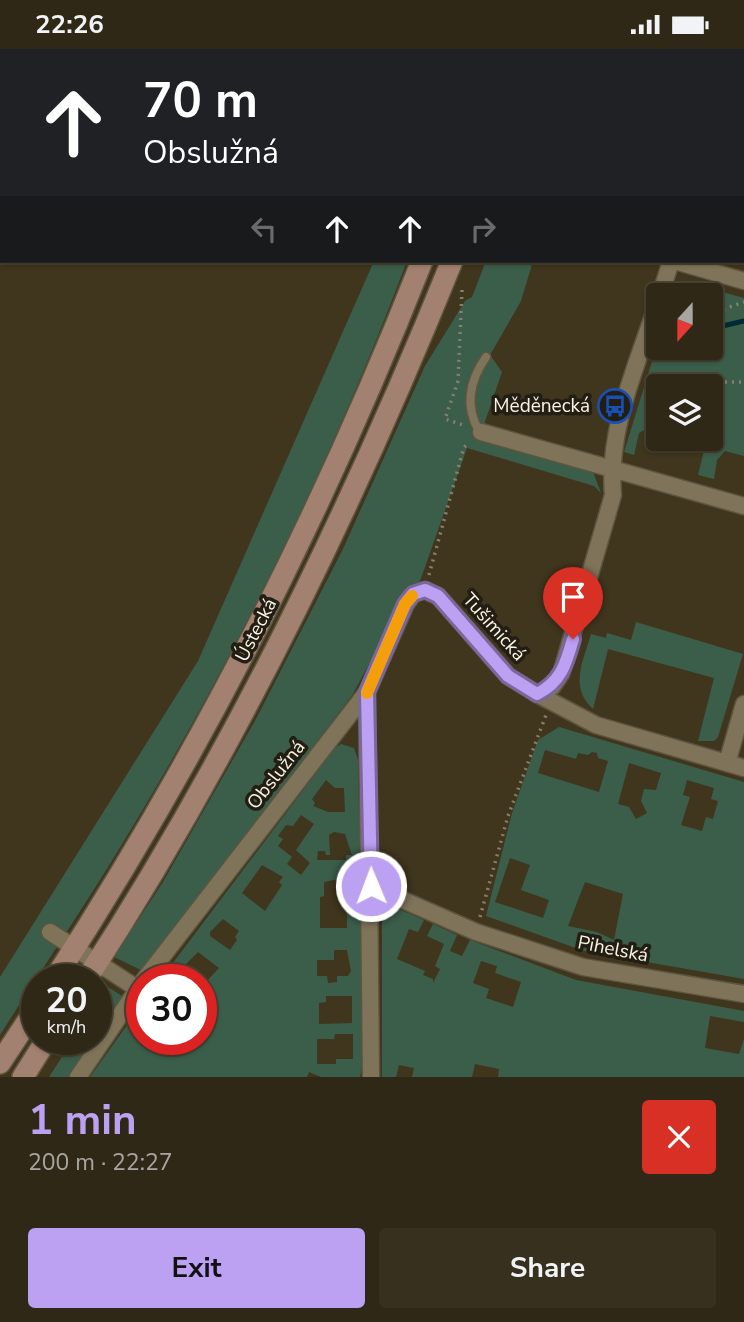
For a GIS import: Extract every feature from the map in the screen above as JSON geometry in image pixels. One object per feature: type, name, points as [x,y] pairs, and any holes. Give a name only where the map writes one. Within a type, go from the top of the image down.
[{"type":"main road","name":"Ústecká","points":[[64,964],[179,776],[295,554],[383,358],[421,263]]},
{"type":"main road","name":"Ústecká","points":[[96,964],[195,803],[327,548],[380,433],[451,263]]},
{"type":"main road","points":[[0,1063],[21,1031]]},
{"type":"main road","points":[[23,1077],[37,1055]]},
{"type":"street","points":[[665,283],[672,263]]},
{"type":"street","points":[[680,263],[744,281]]},
{"type":"street","points":[[545,697],[567,663],[613,495],[611,467],[620,420],[646,338]]},
{"type":"street","points":[[480,432],[744,506]]},
{"type":"street","name":"Obslužná","points":[[156,964],[367,692],[405,604],[413,594],[425,590]]},
{"type":"street","name":"Tušimická","points":[[425,590],[438,596],[508,676],[545,697],[596,725],[744,768]]},
{"type":"street","points":[[367,692],[371,1077]]},
{"type":"street","points":[[727,763],[743,707]]},
{"type":"street","name":"Pihelská","points":[[371,886],[476,932],[583,967],[744,994]]},
{"type":"street","points":[[50,932],[75,947],[87,964]]},
{"type":"street","name":"Obslužná","points":[[78,1077],[126,1006]]},
{"type":"lane","points":[[480,432],[474,422],[471,400],[473,376],[486,357]]},
{"type":"path","points":[[425,590],[464,447],[480,432],[445,419],[458,381],[462,283]]},
{"type":"path","points":[[723,309],[744,302]]},
{"type":"path","points":[[632,381],[679,384],[744,382]]},
{"type":"path","points":[[476,932],[545,697]]},
{"type":"green space","points":[[373,263],[406,263],[317,478],[247,621],[133,826],[46,964],[21,964],[21,1003],[0,1035],[0,977],[198,661]]},
{"type":"green space","points":[[485,263],[532,263],[521,301],[490,355],[502,372],[479,439],[593,472],[601,493],[594,486],[467,448],[420,581],[403,601],[353,694],[148,964],[128,964],[114,957],[163,882],[256,719],[343,549],[425,366],[465,301],[472,297]]},
{"type":"green space","points":[[723,292],[744,298],[744,456],[725,451],[717,460],[714,479],[698,475],[704,451],[723,451],[723,374],[648,374],[652,361],[723,361]]},
{"type":"green space","points":[[646,381],[646,431],[639,433],[634,455],[624,452]]},
{"type":"green space","points":[[636,622],[743,654],[718,737],[714,741],[698,741],[714,678],[608,649],[593,709],[586,701],[581,692],[580,674],[591,634],[606,638],[607,633],[631,640]]},
{"type":"green space","points":[[559,727],[744,782],[744,979],[584,951],[486,916],[512,813],[538,740]],"holes":[[[545,750],[576,759],[578,753],[588,755],[592,752],[597,753],[598,758],[608,761],[599,792],[538,773]],[[629,763],[661,773],[656,790],[644,789],[641,801],[647,813],[636,819],[629,807],[618,804]],[[687,780],[714,788],[711,799],[718,801],[713,819],[706,817],[702,831],[681,825],[690,797],[683,795]],[[510,858],[530,865],[521,890],[549,900],[543,918],[495,902]],[[585,882],[623,894],[614,940],[597,932],[568,926]]]},
{"type":"green space","points":[[341,744],[354,748],[358,760],[363,1062],[360,1077],[321,1077],[309,1072],[307,1077],[90,1077],[106,1055],[112,1055],[112,1046],[126,1026],[126,1055],[217,1055],[219,968],[198,952],[186,964],[172,964],[335,748]],"holes":[[[326,780],[335,788],[344,788],[345,812],[328,812],[313,806],[315,803],[312,799]],[[301,815],[314,824],[296,850],[310,863],[301,875],[287,864],[292,857],[278,846],[283,839],[278,836],[286,825],[293,826]],[[334,832],[345,834],[352,855],[346,855],[346,860],[317,860],[318,851],[325,851],[326,855],[330,855],[329,835]],[[262,865],[283,877],[279,882],[282,885],[265,911],[242,893]],[[339,879],[343,882],[343,896],[347,896],[347,928],[320,928],[320,897],[324,896],[324,882]],[[223,919],[239,931],[230,950],[210,936],[210,932]],[[334,950],[347,950],[351,971],[348,976],[337,976],[337,982],[328,983],[327,976],[317,976],[317,960],[334,960]],[[326,996],[352,996],[352,1023],[319,1024],[319,1003],[326,1002]],[[335,1034],[353,1034],[353,1059],[336,1059],[336,1064],[317,1064],[317,1039],[334,1039]]]},
{"type":"green space","points":[[394,907],[424,920],[418,932],[409,929],[397,959],[425,971],[423,975],[433,979],[433,983],[440,969],[435,966],[444,944],[427,936],[433,924],[457,935],[450,951],[462,956],[470,940],[576,980],[744,1011],[744,1022],[710,1016],[705,1048],[739,1054],[744,1039],[744,1077],[498,1077],[499,1069],[475,1064],[472,1077],[412,1077],[414,1068],[399,1065],[396,1077],[382,1077],[382,915]],"holes":[[[481,961],[497,966],[495,973],[521,982],[513,1007],[486,998],[489,989],[473,983]]]},
{"type":"green space","points":[[112,990],[125,998],[112,1018]]},
{"type":"green space","points":[[63,1055],[87,1055],[73,1077],[49,1077]]},
{"type":"waterway","points":[[723,326],[744,321]]},
{"type":"slow traffic","points":[[367,693],[405,604],[412,596]]},
{"type":"place","name":"Měděnecká","points":[[615,406]]},
{"type":"route","points":[[371,886],[367,692],[405,604],[413,594],[425,590],[438,596],[508,676],[537,694],[552,687],[561,674],[567,663],[573,639]]}]
